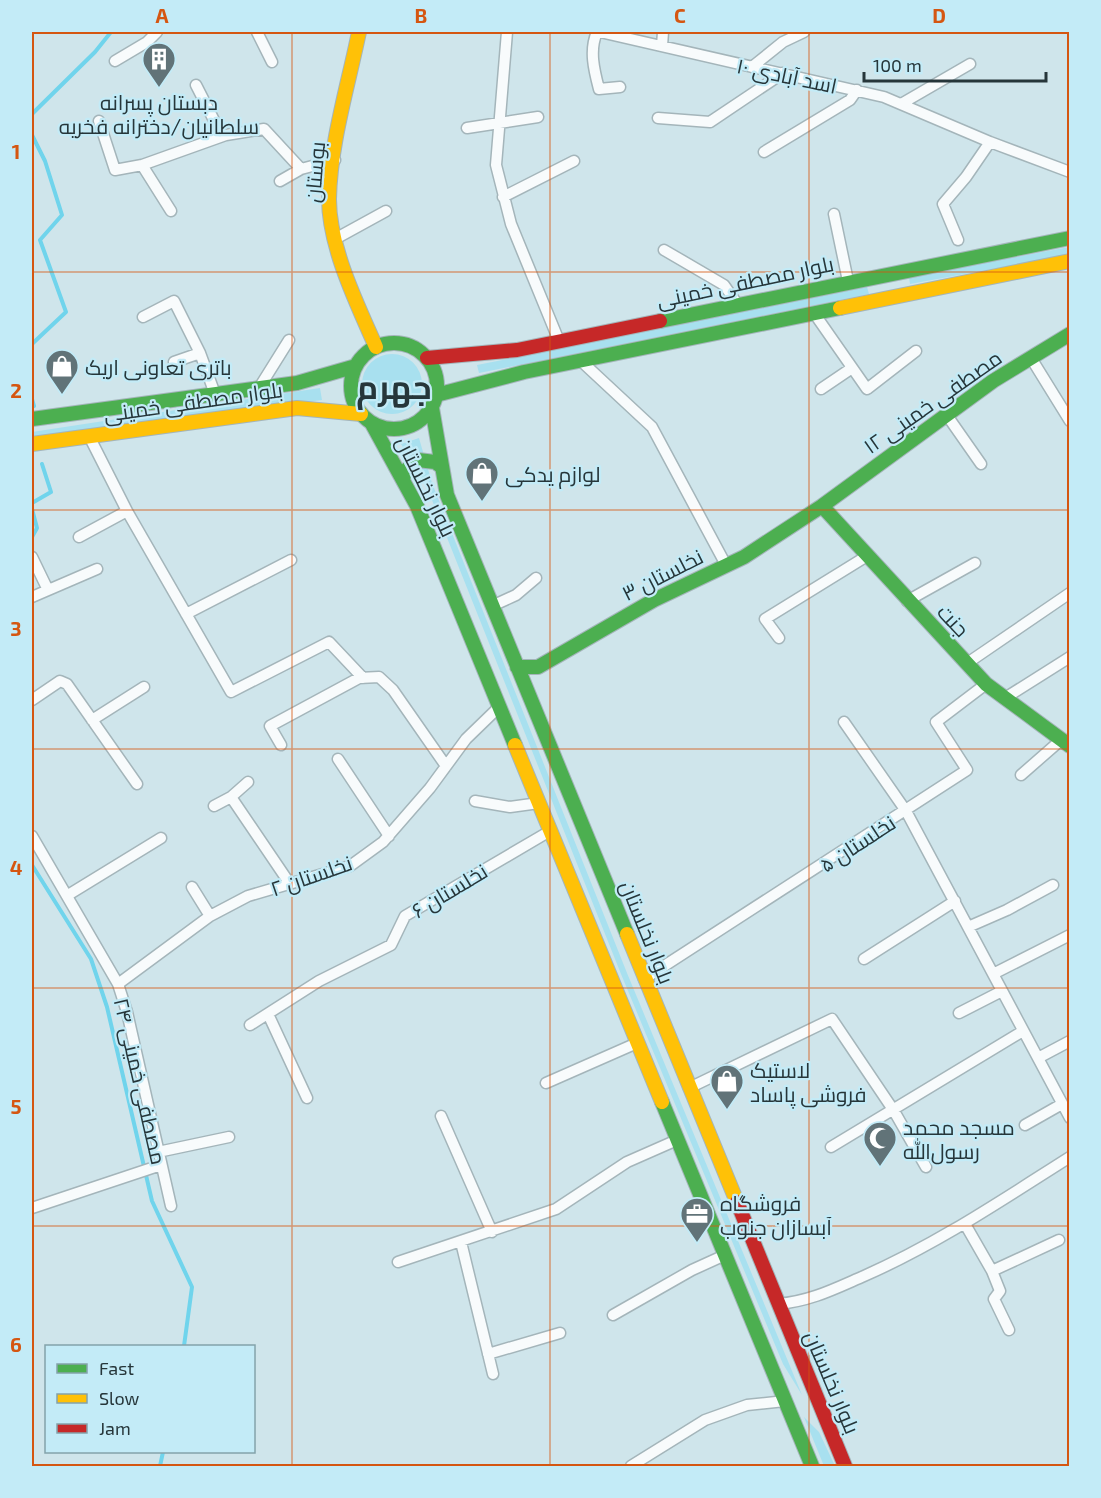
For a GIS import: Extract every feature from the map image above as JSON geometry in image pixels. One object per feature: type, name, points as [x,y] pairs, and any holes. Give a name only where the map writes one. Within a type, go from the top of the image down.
[{"type":"main road","name":"بوستان","points":[[359,32],[329,200],[335,239],[354,297],[376,347]]},
{"type":"main road","name":"بلوار مصطفی خمینی","points":[[427,358],[516,350],[1070,237]]},
{"type":"main road","name":"بلوار مصطفی خمینی","points":[[434,401],[580,360],[1070,261]]},
{"type":"main road","points":[[883,275],[886,298]]},
{"type":"main road","name":"مصطفی خمینی ۱۲","points":[[822,506],[946,414],[1070,334]]},
{"type":"main road","points":[[389,343],[403,344],[416,349],[427,358],[437,382],[434,401],[411,426],[385,429],[372,424],[361,414],[351,391],[356,366],[364,355],[376,347],[389,343]]},
{"type":"main road","name":"بلوار مصطفی خمینی","points":[[32,419],[297,383],[356,366]]},
{"type":"main road","name":"بلوار نخلستان","points":[[434,401],[447,495],[778,1304],[812,1467]]},
{"type":"main road","name":"بلوار مصطفی خمینی","points":[[32,444],[297,408],[361,414]]},
{"type":"main road","name":"بلوار نخلستان","points":[[372,424],[417,506],[724,1255],[800,1406],[845,1467]]},
{"type":"main road","points":[[403,479],[411,464],[418,460],[435,462],[442,467]]},
{"type":"main road","name":"نخلستان ۳","points":[[517,667],[538,667],[654,600],[726,565],[822,506]]},
{"type":"main road","name":"جنت","points":[[822,506],[907,601],[986,684],[1065,743]]},
{"type":"street","points":[[115,61],[147,42],[157,32]]},
{"type":"street","points":[[257,32],[272,62]]},
{"type":"street","points":[[502,32],[512,32]]},
{"type":"street","points":[[507,32],[496,165],[511,224],[559,341]]},
{"type":"street","points":[[599,32],[592,42],[593,69],[599,89],[620,87]]},
{"type":"street","name":"اسد آبادی ۱۰","points":[[599,32],[625,34],[662,46],[856,90],[901,104],[990,142],[1070,171]]},
{"type":"street","points":[[662,46],[663,32]]},
{"type":"street","points":[[752,67],[783,42],[804,32]]},
{"type":"street","points":[[901,104],[970,64]]},
{"type":"street","points":[[658,118],[710,122],[783,73]]},
{"type":"street","points":[[196,85],[222,136]]},
{"type":"street","points":[[764,152],[850,100],[856,90]]},
{"type":"street","points":[[467,128],[538,117]]},
{"type":"street","points":[[99,121],[115,170],[142,165],[222,136],[264,129],[301,169]]},
{"type":"street","points":[[958,240],[943,204],[966,177],[990,142]]},
{"type":"street","points":[[280,181],[301,169],[335,160]]},
{"type":"street","points":[[503,197],[574,161]]},
{"type":"street","points":[[142,165],[171,211]]},
{"type":"street","points":[[335,239],[386,211]]},
{"type":"street","points":[[834,214],[848,281]]},
{"type":"street","points":[[664,250],[724,285],[738,305]]},
{"type":"street","points":[[143,317],[174,301],[200,353],[215,394]]},
{"type":"street","points":[[814,313],[867,389],[916,351]]},
{"type":"street","points":[[259,388],[289,340]]},
{"type":"street","points":[[174,362],[200,353]]},
{"type":"street","points":[[1031,358],[1070,421]]},
{"type":"street","points":[[580,360],[652,427],[726,565]]},
{"type":"street","points":[[821,389],[852,368]]},
{"type":"street","points":[[946,414],[981,464]]},
{"type":"street","points":[[89,436],[127,511],[231,692],[329,642],[363,678]]},
{"type":"street","points":[[79,537],[127,511]]},
{"type":"street","points":[[779,638],[765,619],[867,556]]},
{"type":"street","points":[[32,557],[47,588]]},
{"type":"street","points":[[186,614],[291,560]]},
{"type":"street","points":[[907,601],[975,563]]},
{"type":"street","points":[[32,597],[47,588],[97,570]]},
{"type":"street","points":[[492,606],[516,595],[536,578]]},
{"type":"street","points":[[966,664],[1070,593]]},
{"type":"street","points":[[1005,698],[1070,657]]},
{"type":"street","points":[[281,745],[270,726],[363,678],[379,677],[393,690],[446,766]]},
{"type":"street","points":[[32,700],[60,681],[67,684],[137,784]]},
{"type":"street","name":"نخلستان ۵","points":[[644,979],[967,770],[936,722],[986,684]]},
{"type":"street","points":[[92,720],[144,687]]},
{"type":"street","name":"نخلستان ۲","points":[[118,984],[210,916],[248,896],[350,866],[389,836],[466,740],[499,707]]},
{"type":"street","points":[[844,722],[906,811],[1070,1118]]},
{"type":"street","points":[[1021,775],[1065,743]]},
{"type":"street","points":[[338,759],[389,836]]},
{"type":"street","points":[[214,807],[231,797],[248,782]]},
{"type":"street","points":[[231,797],[290,884]]},
{"type":"street","points":[[474,801],[510,807],[539,803]]},
{"type":"street","name":"نخلستان ۶","points":[[250,1025],[320,981],[391,945],[405,916],[550,831]]},
{"type":"street","name":"مصطفی خمینی ۲۴","points":[[32,836],[118,984],[128,1012],[171,1206]]},
{"type":"street","points":[[68,895],[161,838]]},
{"type":"street","points":[[968,927],[1007,910],[1053,885]]},
{"type":"street","points":[[192,887],[210,916]]},
{"type":"street","points":[[864,959],[955,901]]},
{"type":"street","points":[[993,974],[1070,935]]},
{"type":"street","points":[[959,1013],[1002,991]]},
{"type":"street","points":[[268,1014],[308,1098]]},
{"type":"street","points":[[689,1088],[832,1019],[894,1111],[926,1167]]},
{"type":"street","points":[[831,1147],[877,1118],[894,1111],[1023,1030]]},
{"type":"street","points":[[1038,1058],[1070,1041]]},
{"type":"street","points":[[546,1083],[637,1043]]},
{"type":"street","points":[[1025,1125],[1062,1104]]},
{"type":"street","points":[[441,1116],[492,1232]]},
{"type":"street","points":[[158,1152],[229,1137]]},
{"type":"street","points":[[398,1262],[556,1209],[627,1162],[677,1140]]},
{"type":"street","points":[[778,1304],[805,1301],[899,1260],[965,1224],[1070,1157]]},
{"type":"street","points":[[32,1208],[161,1165]]},
{"type":"street","points":[[965,1224],[992,1271],[1000,1291],[994,1299],[1009,1330]]},
{"type":"street","points":[[992,1271],[1059,1240]]},
{"type":"street","points":[[461,1242],[493,1374]]},
{"type":"street","points":[[613,1315],[692,1270],[724,1255]]},
{"type":"street","points":[[488,1354],[560,1334]]},
{"type":"street","points":[[631,1467],[705,1420],[747,1405],[800,1406]]},
{"type":"shaded area","points":[[1069,247],[1069,255],[910,284],[909,277]]},
{"type":"shaded area","points":[[867,287],[869,294],[479,373],[477,365]]},
{"type":"shaded area","points":[[386,354],[398,354],[414,362],[420,372],[422,384],[420,396],[414,406],[398,414],[386,414],[370,406],[362,390],[362,378],[370,362]]},
{"type":"shaded area","points":[[320,388],[322,400],[32,439],[32,432]]},
{"type":"shaded area","points":[[419,438],[432,483],[627,973],[802,1395],[783,1364],[621,974],[426,485],[401,444]]},
{"type":"shaded area","points":[[804,1417],[819,1432],[835,1466],[824,1466]]},
{"type":"waterway","points":[[32,114],[95,52],[111,32]]},
{"type":"waterway","points":[[32,135],[45,161],[62,215],[40,240],[66,312],[32,344]]},
{"type":"waterway","points":[[32,399],[34,406]]},
{"type":"waterway","points":[[32,503],[51,492],[42,464]]},
{"type":"waterway","points":[[32,509],[37,528],[32,537]]},
{"type":"waterway","points":[[32,865],[91,959],[107,1007],[152,1201],[192,1287],[184,1345]]},
{"type":"waterway","points":[[160,1466],[163,1453]]},
{"type":"traffic: fast","points":[[660,321],[1070,238]]},
{"type":"traffic: fast","points":[[436,395],[524,372],[840,308]]},
{"type":"traffic: fast","points":[[517,667],[538,667],[654,600],[744,557],[822,506],[993,381],[1070,334]]},
{"type":"traffic: fast","points":[[394,343],[418,350],[430,362],[437,386],[430,410],[418,422],[394,429],[370,422],[358,410],[351,386],[358,362],[370,350],[394,343]]},
{"type":"traffic: fast","points":[[32,419],[297,383],[356,366]]},
{"type":"traffic: fast","points":[[432,408],[447,495],[627,934]]},
{"type":"traffic: fast","points":[[372,424],[417,506],[515,745]]},
{"type":"traffic: fast","points":[[403,479],[405,471],[418,460],[435,462],[442,467]]},
{"type":"traffic: fast","points":[[822,506],[986,684],[1070,746]]},
{"type":"traffic: fast","points":[[662,1102],[812,1466]]},
{"type":"traffic: slow","points":[[359,32],[336,136],[329,199],[330,217],[345,275],[376,347]]},
{"type":"traffic: slow","points":[[840,308],[1070,261]]},
{"type":"traffic: slow","points":[[32,444],[297,408],[361,414]]},
{"type":"traffic: slow","points":[[515,745],[662,1102]]},
{"type":"traffic: slow","points":[[627,934],[737,1202]]},
{"type":"traffic: jam","points":[[427,358],[517,350],[660,321]]},
{"type":"traffic: jam","points":[[737,1202],[845,1466]]},
{"type":"place","name":"دبستان پسرانه سلطانیان/دخترانه فخریه","points":[[159,88]]},
{"type":"place","name":"باتری تعاونی اریک","points":[[62,395]]},
{"type":"place","name":"لوازم یدکی","points":[[482,502]]},
{"type":"place","name":"لاستیک فروشی پاساد","points":[[727,1110]]},
{"type":"place","name":"مسجد محمد رسول‌الله","points":[[880,1167]]},
{"type":"place","name":"فروشگاه آبسازان جنوب","points":[[697,1243]]},
{"type":"district","name":"جهرم","points":[[394,386]]}]
